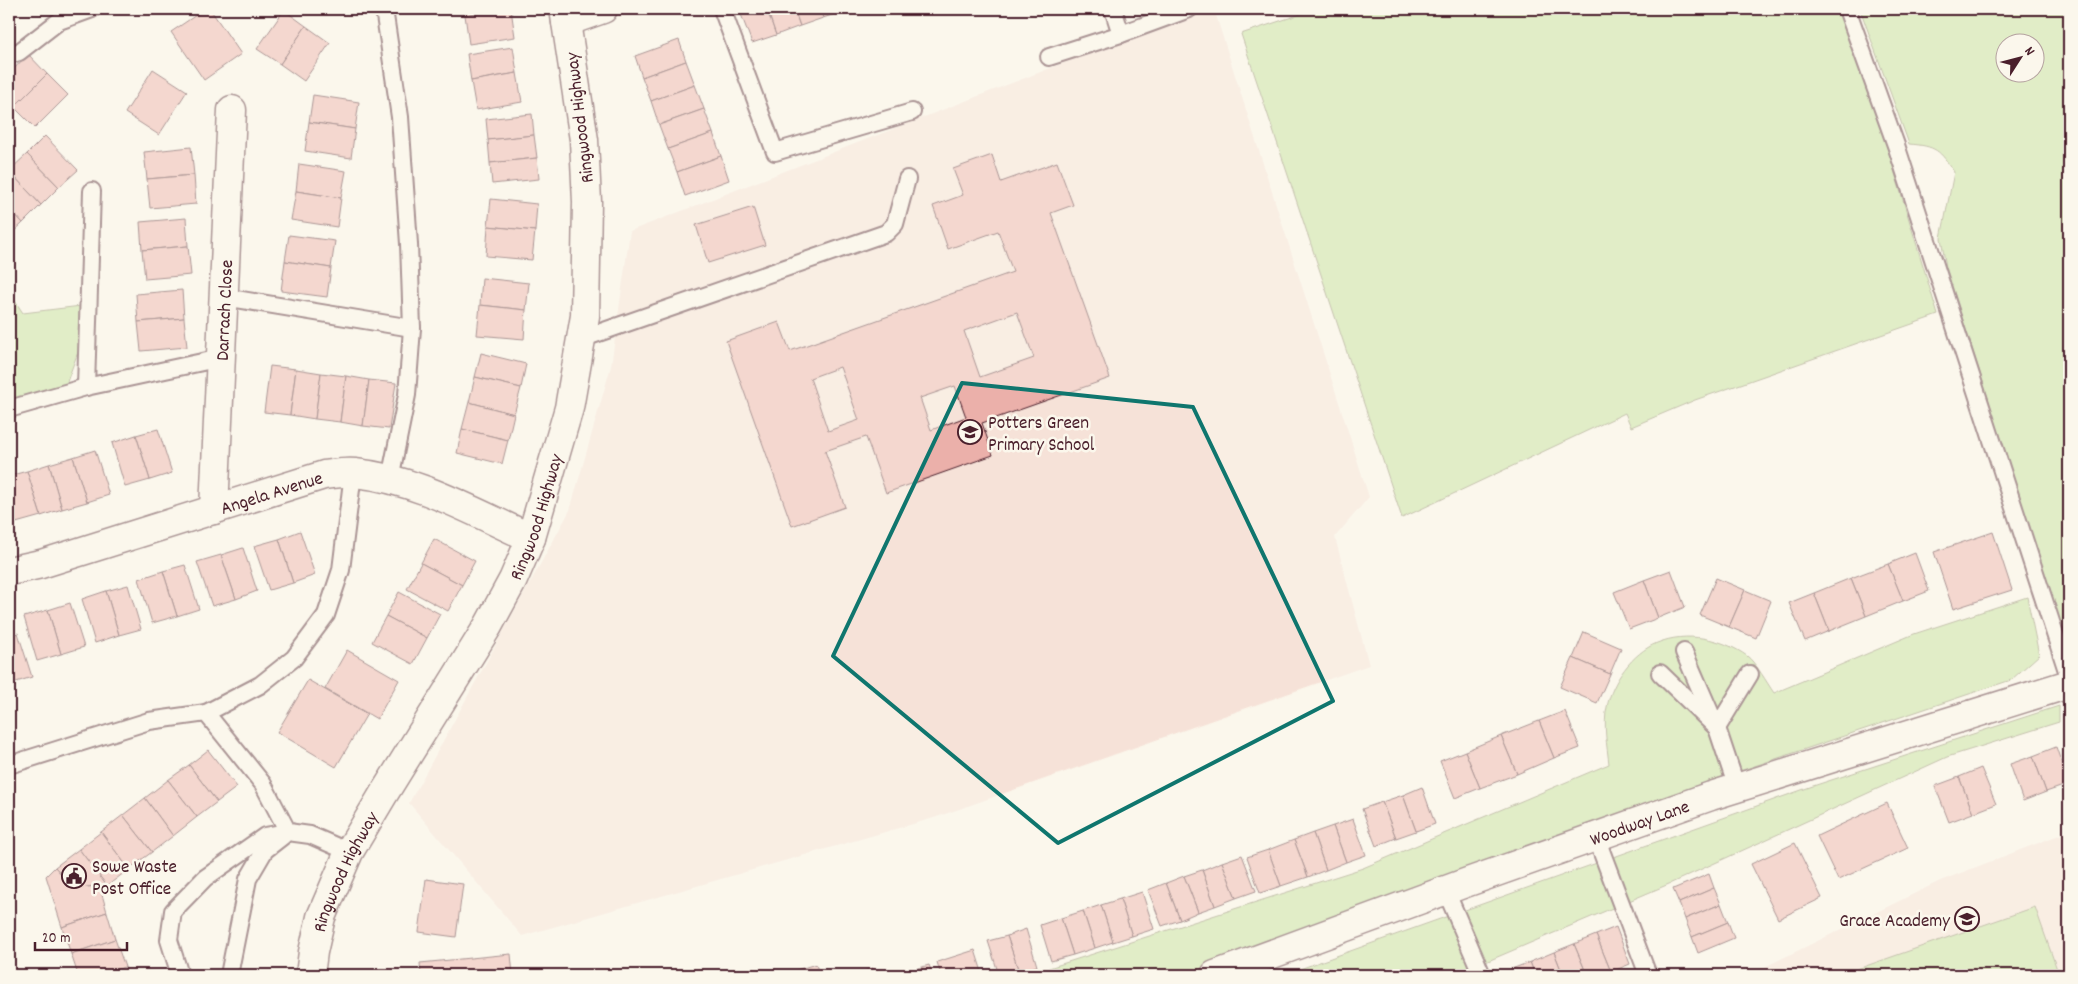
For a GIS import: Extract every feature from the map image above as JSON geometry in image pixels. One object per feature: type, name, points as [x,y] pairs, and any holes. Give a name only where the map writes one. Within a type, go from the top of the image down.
[{"type":"street","points":[[565,15],[603,9]]},
{"type":"street","name":"Ringwood Highway","points":[[310,975],[320,916],[349,852],[488,626],[514,580],[531,538],[569,408],[585,316],[587,202],[584,140],[565,15]]},
{"type":"street","name":"Darrach Close","points":[[214,510],[232,110]]},
{"type":"street","name":"Angela Avenue","points":[[9,571],[41,564],[324,475],[353,473],[390,479],[419,488],[531,538]]},
{"type":"street","name":"Woodway Lane","points":[[1215,975],[1711,796],[2069,684]]},
{"type":"lane","points":[[9,55],[19,52],[59,21],[92,9]]},
{"type":"lane","points":[[384,9],[400,117],[409,244],[412,328],[407,395],[390,479]]},
{"type":"lane","points":[[722,9],[776,152],[912,112]]},
{"type":"lane","points":[[1113,9],[1121,34]]},
{"type":"lane","points":[[1049,57],[1121,34],[1189,9]]},
{"type":"lane","points":[[1847,9],[1897,148],[2069,677]]},
{"type":"lane","points":[[581,339],[886,233],[895,224],[907,179]]},
{"type":"lane","points":[[86,387],[92,191]]},
{"type":"lane","points":[[224,297],[412,328]]},
{"type":"lane","points":[[9,409],[86,387],[221,358]]},
{"type":"lane","points":[[9,765],[149,721],[206,713],[260,685],[294,658],[326,615],[342,570],[353,473]]},
{"type":"lane","points":[[1684,652],[1717,728],[1737,788]]},
{"type":"lane","points":[[1660,674],[1717,728]]},
{"type":"lane","points":[[1717,728],[1750,674]]},
{"type":"lane","points":[[206,713],[263,784],[288,832]]},
{"type":"lane","points":[[229,975],[248,879],[265,850],[288,832]]},
{"type":"lane","points":[[180,975],[168,940],[173,911],[204,878],[265,836],[288,832],[310,836],[349,852]]},
{"type":"lane","points":[[1596,837],[1648,975]]},
{"type":"lane","points":[[1446,891],[1482,975]]},
{"type":"highlighted area","points":[[962,383],[1193,407],[1333,701],[1058,843],[833,656]]},
{"type":"shaded area","name":"Potters Green Primary School","points":[[1203,9],[1214,9],[1369,497],[1335,537],[1369,665],[934,818],[522,936],[409,803],[570,510],[611,366],[630,231]]},
{"type":"shaded area","name":"Grace Academy","points":[[2069,831],[2069,975],[1748,975],[1940,881]]},
{"type":"green space","points":[[1316,9],[1845,9],[1938,315],[1695,400],[1631,427],[1625,413],[1402,518],[1241,34]]},
{"type":"green space","points":[[1860,9],[2069,9],[2069,641],[2062,629],[1946,267],[1941,238],[1954,172],[1941,154],[1925,146],[1909,144]]},
{"type":"green space","points":[[9,292],[23,313],[81,306],[78,352],[65,387],[9,404]]},
{"type":"green space","points":[[2027,597],[2039,655],[2011,680],[1698,785],[1185,975],[1027,975],[1363,868],[1609,764],[1605,721],[1613,688],[1624,669],[1639,654],[1657,643],[1668,639],[1692,637],[1704,638],[1726,645],[1750,659],[1774,693],[1914,634]]},
{"type":"green space","points":[[2059,706],[2059,722],[1947,757],[1669,884],[1455,975],[1283,975],[1810,787]]},
{"type":"green space","points":[[2035,907],[2059,975],[1840,975]]},
{"type":"building","points":[[205,9],[210,9],[241,54],[204,80],[171,32]]},
{"type":"building","points":[[463,9],[503,9],[465,15]]},
{"type":"building","points":[[511,9],[515,37],[469,44],[465,15]]},
{"type":"building","points":[[739,9],[767,9],[776,35],[752,43]]},
{"type":"building","points":[[767,9],[794,9],[800,26],[776,35]]},
{"type":"building","points":[[794,9],[820,9],[823,18],[800,26]]},
{"type":"building","points":[[820,9],[847,9],[847,10],[823,18]]},
{"type":"building","points":[[284,10],[306,26],[280,64],[257,49]]},
{"type":"building","points":[[306,26],[330,43],[304,81],[280,64]]},
{"type":"building","points":[[679,40],[686,61],[642,77],[635,56]]},
{"type":"building","points":[[513,47],[517,73],[471,81],[467,54]]},
{"type":"building","points":[[28,54],[47,74],[14,107],[9,101],[9,74]]},
{"type":"building","points":[[686,61],[695,85],[651,101],[642,77]]},
{"type":"building","points":[[153,69],[187,91],[159,135],[125,113]]},
{"type":"building","points":[[517,73],[522,102],[476,110],[471,81]]},
{"type":"building","points":[[47,74],[68,95],[35,128],[14,107]]},
{"type":"building","points":[[695,85],[704,109],[659,125],[651,101]]},
{"type":"building","points":[[313,95],[359,102],[355,129],[309,122]]},
{"type":"building","points":[[704,109],[713,133],[668,149],[659,125]]},
{"type":"building","points":[[532,114],[534,135],[488,140],[486,119]]},
{"type":"building","points":[[309,122],[355,129],[351,158],[305,151]]},
{"type":"building","points":[[713,133],[721,156],[677,172],[668,149]]},
{"type":"building","points":[[534,135],[537,158],[490,163],[488,140]]},
{"type":"building","points":[[45,136],[78,170],[59,187],[27,154]]},
{"type":"building","points":[[191,147],[194,175],[147,179],[144,152]]},
{"type":"building","points":[[27,154],[59,187],[41,205],[9,171]]},
{"type":"building","points":[[992,155],[1001,182],[1057,162],[1073,205],[1051,213],[1110,378],[982,423],[993,455],[886,493],[866,437],[825,451],[845,507],[792,526],[726,341],[779,322],[790,351],[1013,272],[998,231],[948,249],[933,206],[963,195],[953,169]],"holes":[[[1017,312],[1034,358],[980,377],[964,331]],[[840,367],[859,420],[828,431],[810,378]],[[955,386],[966,417],[931,430],[920,398]]]},
{"type":"building","points":[[721,156],[729,180],[685,196],[677,172]]},
{"type":"building","points":[[537,158],[539,179],[492,184],[490,163]]},
{"type":"building","points":[[299,164],[346,171],[341,198],[296,191]]},
{"type":"building","points":[[9,171],[41,205],[23,223],[9,208]]},
{"type":"building","points":[[194,175],[196,204],[150,208],[147,179]]},
{"type":"building","points":[[296,191],[341,198],[337,227],[291,220]]},
{"type":"building","points":[[491,199],[537,204],[535,231],[488,226]]},
{"type":"building","points":[[753,207],[765,245],[708,263],[696,225]]},
{"type":"building","points":[[9,208],[23,223],[9,236]]},
{"type":"building","points":[[186,218],[188,246],[142,250],[140,222]]},
{"type":"building","points":[[488,226],[535,231],[532,260],[486,256]]},
{"type":"building","points":[[289,235],[335,241],[331,268],[285,261]]},
{"type":"building","points":[[188,246],[191,275],[145,279],[142,250]]},
{"type":"building","points":[[285,261],[331,268],[327,297],[281,291]]},
{"type":"building","points":[[482,278],[529,283],[526,310],[480,305]]},
{"type":"building","points":[[182,290],[184,318],[138,322],[136,294]]},
{"type":"building","points":[[480,305],[526,310],[524,339],[477,335]]},
{"type":"building","points":[[184,318],[187,347],[141,351],[138,322]]},
{"type":"building","points":[[481,353],[526,364],[521,388],[475,377]]},
{"type":"building","points":[[270,366],[296,369],[290,415],[264,412]]},
{"type":"building","points":[[296,369],[321,373],[315,419],[290,415]]},
{"type":"building","points":[[321,373],[346,376],[340,422],[315,419]]},
{"type":"building","points":[[346,376],[369,380],[363,426],[340,422]]},
{"type":"building","points":[[475,377],[521,388],[514,414],[469,402]]},
{"type":"building","points":[[369,380],[396,383],[389,429],[363,426]]},
{"type":"building","points":[[469,402],[514,414],[508,440],[462,429]]},
{"type":"building","points":[[158,429],[172,473],[150,480],[136,435]]},
{"type":"building","points":[[462,429],[508,440],[502,464],[457,453]]},
{"type":"building","points":[[136,435],[150,480],[125,487],[112,443]]},
{"type":"building","points":[[95,450],[109,495],[87,502],[73,457]]},
{"type":"building","points":[[73,457],[87,502],[62,509],[49,464]]},
{"type":"building","points":[[49,464],[62,509],[41,516],[27,471]]},
{"type":"building","points":[[27,471],[41,516],[16,523],[9,500],[9,476]]},
{"type":"building","points":[[300,531],[315,575],[293,583],[279,539]]},
{"type":"building","points":[[1993,532],[2012,590],[1953,609],[1934,552]]},
{"type":"building","points":[[279,539],[293,583],[269,590],[254,546]]},
{"type":"building","points":[[434,539],[475,561],[462,585],[421,563]]},
{"type":"building","points":[[243,548],[257,591],[236,599],[221,555]]},
{"type":"building","points":[[1915,553],[1929,591],[1903,601],[1888,564]]},
{"type":"building","points":[[221,555],[236,599],[212,606],[197,562]]},
{"type":"building","points":[[421,563],[462,585],[448,611],[407,589]]},
{"type":"building","points":[[1888,564],[1903,601],[1866,616],[1851,578]]},
{"type":"building","points":[[185,565],[199,609],[177,616],[163,571]]},
{"type":"building","points":[[1671,570],[1685,607],[1658,618],[1644,580]]},
{"type":"building","points":[[163,571],[177,616],[152,623],[139,579]]},
{"type":"building","points":[[1716,578],[1745,590],[1729,627],[1700,615]]},
{"type":"building","points":[[1851,578],[1866,616],[1829,631],[1814,593]]},
{"type":"building","points":[[1644,580],[1658,618],[1629,629],[1614,592]]},
{"type":"building","points":[[128,585],[141,629],[119,635],[106,591]]},
{"type":"building","points":[[1745,590],[1771,601],[1756,638],[1729,627]]},
{"type":"building","points":[[106,591],[119,635],[95,643],[82,599]]},
{"type":"building","points":[[399,592],[440,614],[427,638],[386,616]]},
{"type":"building","points":[[1814,593],[1829,631],[1805,641],[1789,603]]},
{"type":"building","points":[[70,603],[84,647],[61,654],[48,610]]},
{"type":"building","points":[[48,610],[61,654],[37,661],[24,617]]},
{"type":"building","points":[[386,616],[427,638],[413,664],[372,642]]},
{"type":"building","points":[[1584,632],[1621,648],[1610,674],[1573,658]]},
{"type":"building","points":[[18,633],[32,677],[10,684],[9,636]]},
{"type":"building","points":[[347,650],[399,680],[377,719],[325,689]]},
{"type":"building","points":[[1573,658],[1610,674],[1597,703],[1560,687]]},
{"type":"building","points":[[308,680],[367,714],[336,767],[277,732]]},
{"type":"building","points":[[1565,711],[1580,748],[1554,758],[1539,721]]},
{"type":"building","points":[[1539,721],[1554,758],[1517,774],[1501,736]]},
{"type":"building","points":[[1501,736],[1517,774],[1480,788],[1465,751]]},
{"type":"building","points":[[2056,747],[2069,784],[2046,792],[2033,756]]},
{"type":"building","points":[[208,750],[237,787],[217,802],[189,765]]},
{"type":"building","points":[[1465,751],[1480,788],[1455,798],[1440,761]]},
{"type":"building","points":[[2033,756],[2046,792],[2023,801],[2010,764]]},
{"type":"building","points":[[189,765],[217,802],[197,817],[168,780]]},
{"type":"building","points":[[1981,768],[1996,804],[1973,813],[1959,777]]},
{"type":"building","points":[[1959,777],[1973,813],[1949,822],[1935,786]]},
{"type":"building","points":[[168,780],[197,817],[173,836],[145,798]]},
{"type":"building","points":[[1422,787],[1435,824],[1416,831],[1403,795]]},
{"type":"building","points":[[1403,795],[1416,831],[1396,838],[1382,802]]},
{"type":"building","points":[[145,798],[173,836],[152,852],[123,815]]},
{"type":"building","points":[[1382,802],[1396,838],[1376,846],[1362,809]]},
{"type":"building","points":[[1887,803],[1908,848],[1838,880],[1817,836]]},
{"type":"building","points":[[123,815],[152,852],[129,869],[101,832]]},
{"type":"building","points":[[1353,819],[1366,855],[1346,862],[1333,826]]},
{"type":"building","points":[[1333,826],[1346,862],[1326,870],[1313,833]]},
{"type":"building","points":[[101,832],[129,869],[107,886],[79,849]]},
{"type":"building","points":[[1313,833],[1326,870],[1308,877],[1294,840]]},
{"type":"building","points":[[1294,840],[1308,877],[1281,886],[1268,850]]},
{"type":"building","points":[[1795,843],[1822,898],[1778,919],[1751,864]]},
{"type":"building","points":[[79,849],[107,886],[101,891],[95,886],[74,889],[55,867]]},
{"type":"building","points":[[1268,850],[1281,886],[1260,893],[1247,857]]},
{"type":"building","points":[[1242,855],[1256,891],[1236,898],[1222,862]]},
{"type":"building","points":[[1222,862],[1236,898],[1215,906],[1202,870]]},
{"type":"building","points":[[55,867],[74,889],[95,886],[101,891],[107,912],[62,927],[46,876]]},
{"type":"building","points":[[1202,870],[1215,906],[1198,912],[1184,876]]},
{"type":"building","points":[[1709,874],[1714,888],[1679,903],[1673,889]]},
{"type":"building","points":[[1184,876],[1198,912],[1180,920],[1166,883]]},
{"type":"building","points":[[426,879],[463,884],[456,937],[419,932]]},
{"type":"building","points":[[1166,883],[1180,920],[1162,926],[1148,890]]},
{"type":"building","points":[[1714,888],[1721,904],[1685,919],[1679,903]]},
{"type":"building","points":[[1142,892],[1154,929],[1132,936],[1120,899]]},
{"type":"building","points":[[1120,899],[1132,936],[1113,942],[1101,905]]},
{"type":"building","points":[[1721,904],[1728,922],[1692,937],[1685,919]]},
{"type":"building","points":[[1101,905],[1113,942],[1095,948],[1083,911]]},
{"type":"building","points":[[1083,911],[1095,948],[1073,955],[1061,918]]},
{"type":"building","points":[[107,912],[115,939],[71,954],[62,927]]},
{"type":"building","points":[[1061,918],[1073,955],[1051,961],[1040,925]]},
{"type":"building","points":[[1728,922],[1734,938],[1698,953],[1692,937]]},
{"type":"building","points":[[1616,927],[1630,964],[1611,972],[1596,935]]},
{"type":"building","points":[[1026,929],[1037,966],[1019,972],[1007,936]]},
{"type":"building","points":[[1596,935],[1611,972],[1601,975],[1587,975],[1574,944]]},
{"type":"building","points":[[1007,936],[1019,972],[1010,975],[999,975],[988,941]]},
{"type":"building","points":[[115,939],[125,967],[100,975],[78,975],[71,954]]},
{"type":"building","points":[[1574,944],[1587,975],[1563,975],[1554,952]]},
{"type":"building","points":[[975,950],[983,975],[941,975],[937,962]]},
{"type":"building","points":[[1554,952],[1563,975],[1535,975],[1530,962]]},
{"type":"building","points":[[511,954],[513,975],[421,975],[420,963]]},
{"type":"building","points":[[1530,962],[1535,975],[1512,975],[1509,970]]},
{"type":"building","points":[[816,964],[819,975],[780,975]]},
{"type":"building","points":[[929,965],[933,975],[895,975]]},
{"type":"building","points":[[125,967],[128,975],[100,975]]},
{"type":"building","points":[[873,968],[875,975],[849,975]]},
{"type":"building","points":[[1509,970],[1512,975],[1495,975]]},
{"type":"place","name":"Potters Green Primary School","points":[[970,432]]},
{"type":"place","name":"Sowe Waste Post Office","points":[[74,876]]},
{"type":"place","name":"Grace Academy","points":[[1967,919]]}]
